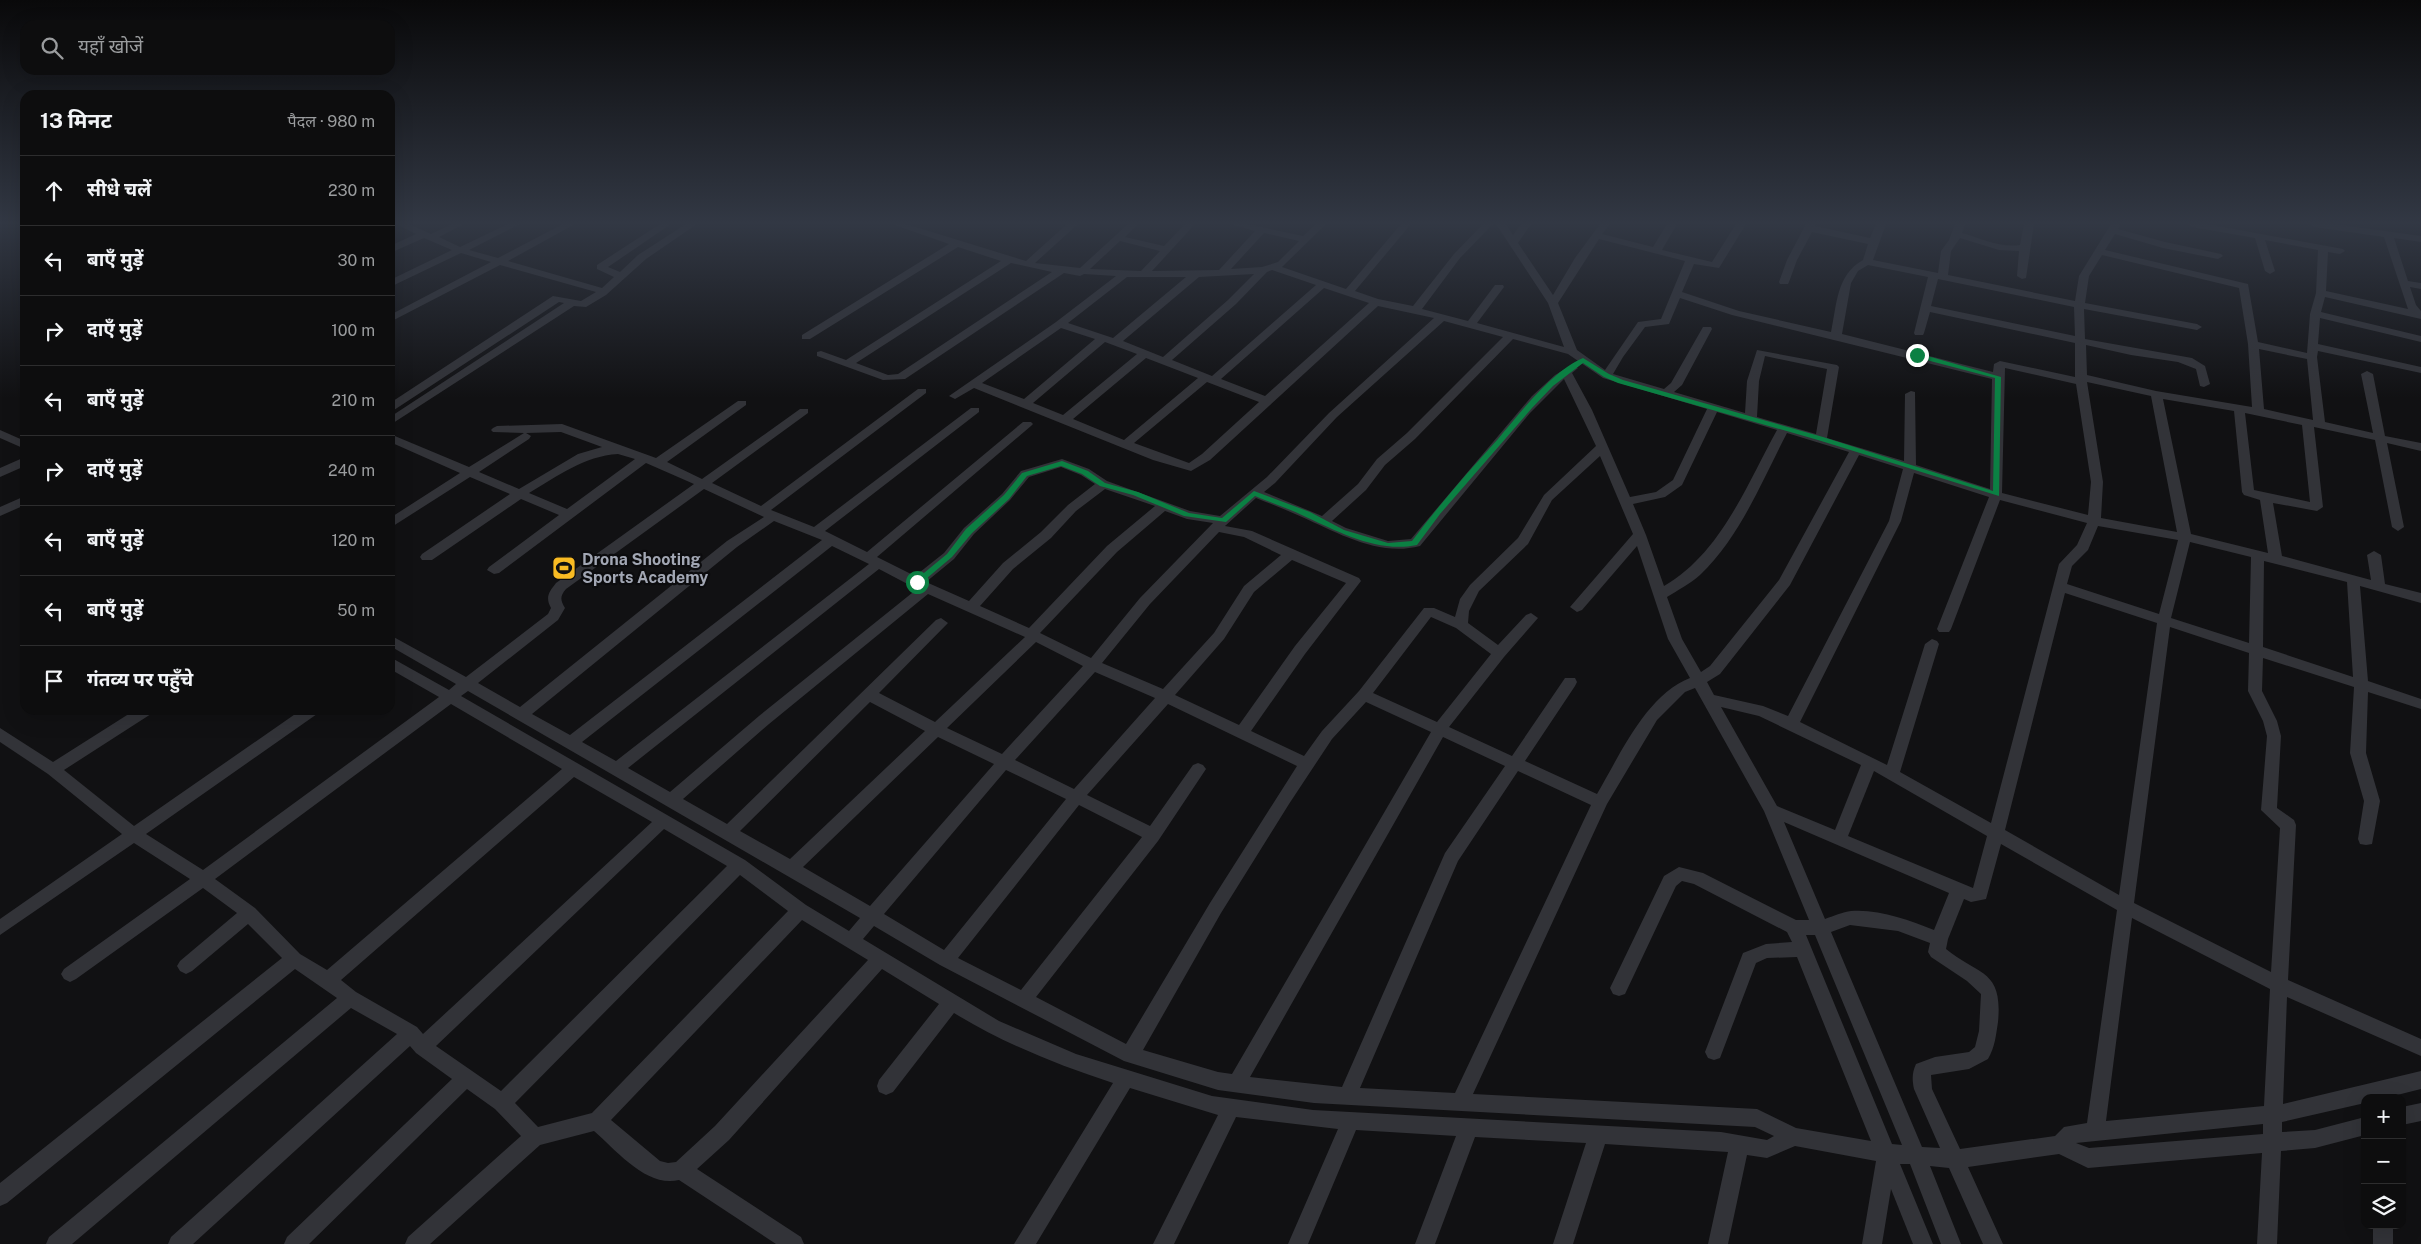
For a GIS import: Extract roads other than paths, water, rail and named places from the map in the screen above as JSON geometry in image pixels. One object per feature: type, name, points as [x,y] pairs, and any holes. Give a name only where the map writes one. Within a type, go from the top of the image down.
[{"type":"street","points":[[395,316],[459,282]]},
{"type":"street","points":[[570,282],[603,291]]},
{"type":"street","points":[[395,405],[557,298],[582,305],[614,282]]},
{"type":"street","points":[[806,336],[894,282]]},
{"type":"street","points":[[847,364],[975,282]]},
{"type":"street","points":[[821,354],[887,378],[901,377],[1044,282]]},
{"type":"street","points":[[956,396],[1060,324],[1115,282]]},
{"type":"street","points":[[1115,342],[1186,282]]},
{"type":"street","points":[[1164,361],[1254,282]]},
{"type":"street","points":[[1317,282],[1376,302],[1416,310],[1508,337],[1572,352],[1606,376],[1713,409],[1751,417],[1821,438],[1996,495],[2094,521],[2185,537],[2276,559],[2421,598]]},
{"type":"street","points":[[1349,292],[1357,282]]},
{"type":"street","points":[[1416,310],[1437,282]]},
{"type":"street","points":[[1539,282],[1553,303],[1572,352]]},
{"type":"street","points":[[1553,303],[1566,282]]},
{"type":"street","points":[[1606,376],[1618,356],[1642,324],[1665,322],[1682,282]]},
{"type":"street","points":[[1836,336],[1847,282]]},
{"type":"street","points":[[1920,333],[1926,308],[1936,282]]},
{"type":"street","points":[[1967,282],[2197,327]]},
{"type":"street","points":[[1771,810],[1959,890],[1971,894],[1980,894],[2066,564],[2083,547],[2094,521],[2097,482],[2081,379],[2081,340],[2078,322],[2083,282]]},
{"type":"street","points":[[2228,282],[2244,286],[2253,344],[2258,412]]},
{"type":"street","points":[[2239,408],[2248,492],[2266,498],[2317,507],[2312,351],[2315,314],[2321,293],[2322,282]]},
{"type":"street","points":[[2419,315],[2411,306],[2404,283],[2421,286]]},
{"type":"street","points":[[1126,444],[1210,379],[1324,284]]},
{"type":"street","points":[[1470,326],[1499,287]]},
{"type":"street","points":[[2321,293],[2419,315]]},
{"type":"street","points":[[1677,294],[1736,313],[1998,377]]},
{"type":"street","points":[[395,419],[573,302]]},
{"type":"street","points":[[975,384],[1157,457],[1191,467],[1206,457],[1376,302]]},
{"type":"street","points":[[1926,308],[2133,352],[2190,362],[2201,368],[2204,384]]},
{"type":"street","points":[[2315,314],[2421,339]]},
{"type":"street","points":[[850,942],[1005,761],[1093,665],[1145,601],[1220,524],[1271,480],[1333,415],[1441,318]]},
{"type":"street","points":[[1060,324],[1115,342],[1267,401]]},
{"type":"street","points":[[1665,394],[1676,384],[1707,329]]},
{"type":"street","points":[[1323,522],[1362,487],[1380,462],[1411,436],[1508,337]]},
{"type":"street","points":[[1025,404],[1102,339]]},
{"type":"street","points":[[2253,344],[2312,351],[2421,370]]},
{"type":"street","points":[[1751,417],[1753,381],[1761,352],[1833,367],[1821,438]]},
{"type":"street","points":[[1065,420],[1144,354]]},
{"type":"street","points":[[1254,493],[1341,531],[1388,546],[1414,543],[1437,512],[1530,407],[1566,372],[1583,360]]},
{"type":"street","points":[[1944,629],[1996,495],[1998,377],[2000,364],[2239,408],[2421,446]]},
{"type":"street","points":[[1566,372],[1586,410],[1640,536],[1675,639],[1771,810],[1916,1155],[1951,1244]]},
{"type":"street","points":[[2367,374],[2398,527]]},
{"type":"street","points":[[520,715],[922,391]]},
{"type":"street","points":[[1792,723],[1895,521],[1910,467],[1911,394]]},
{"type":"street","points":[[2095,1132],[2164,620],[2185,537],[2156,394]]},
{"type":"street","points":[[658,463],[742,403]]},
{"type":"street","points":[[1624,501],[1660,496],[1671,490],[1678,482],[1713,409]]},
{"type":"street","points":[[816,532],[975,410]]},
{"type":"street","points":[[70,974],[203,879],[468,684],[552,617],[558,608],[554,601],[555,593],[561,586],[804,411]]},
{"type":"street","points":[[616,769],[872,561],[1026,424]]},
{"type":"street","points":[[497,430],[562,428],[658,463],[768,514],[816,532],[970,608],[1093,665],[1168,697],[1308,764]]},
{"type":"street","points":[[1660,595],[1698,570],[1728,530],[1784,428]]},
{"type":"street","points":[[0,434],[20,443]]},
{"type":"street","points":[[395,521],[525,436]]},
{"type":"street","points":[[395,440],[567,514]]},
{"type":"street","points":[[1461,625],[1460,614],[1465,603],[1481,580],[1523,541],[1543,503],[1601,448]]},
{"type":"street","points":[[427,557],[518,494],[582,457],[601,451],[619,450]]},
{"type":"street","points":[[1460,1102],[1600,802],[1652,716],[1680,688],[1698,682],[1715,670],[1756,622],[1785,582],[1856,450]]},
{"type":"street","points":[[494,570],[643,459]]},
{"type":"street","points":[[0,472],[20,463]]},
{"type":"street","points":[[671,800],[922,585],[969,531],[1006,497],[1024,474],[1062,463],[1085,472],[1103,484],[1135,494],[1187,515],[1220,524],[1246,534],[1354,581],[1300,650],[1242,732]]},
{"type":"street","points":[[970,608],[1008,566],[1046,535],[1072,508],[1103,484]]},
{"type":"street","points":[[2266,498],[2276,559]]},
{"type":"street","points":[[0,512],[20,502]]},
{"type":"street","points":[[791,868],[1031,636],[1112,549],[1164,506]]},
{"type":"street","points":[[1577,607],[1640,536]]},
{"type":"street","points":[[570,743],[682,654],[768,591],[831,540]]},
{"type":"street","points":[[946,960],[1077,796],[1168,697],[1219,636],[1249,589],[1290,554]]},
{"type":"street","points":[[2374,554],[2379,587]]},
{"type":"street","points":[[2258,555],[2255,691],[2270,721],[2274,736],[2269,810],[2288,824],[2278,984],[2267,1244]]},
{"type":"street","points":[[2353,580],[2361,685],[2358,753],[2372,801],[2366,839]]},
{"type":"street","points":[[2061,586],[2421,704]]},
{"type":"street","points":[[1130,1055],[1199,932],[1274,812],[1327,735],[1364,695],[1429,611],[1461,625],[1499,654]]},
{"type":"street","points":[[1236,1084],[1439,730],[1499,654],[1531,618]]},
{"type":"street","points":[[728,832],[941,623]]},
{"type":"street","points":[[395,643],[791,868],[946,960],[1130,1055],[1218,1081],[1314,1094],[1757,1118],[1794,1137],[1887,1153],[1956,1159],[2060,1145],[2088,1158],[2315,1139],[2361,1127]]},
{"type":"street","points":[[1892,774],[1932,644]]},
{"type":"street","points":[[395,665],[739,865],[800,910],[850,942],[993,1027],[1074,1062],[1127,1077],[1212,1106],[1313,1119],[1740,1143],[1767,1149],[1794,1137]]},
{"type":"street","points":[[1347,1096],[1451,858],[1570,682]]},
{"type":"street","points":[[868,694],[935,729],[1077,796],[1152,836]]},
{"type":"street","points":[[1364,695],[1600,802]]},
{"type":"street","points":[[1709,699],[1763,711],[1792,723],[1892,774],[2124,906],[2278,984],[2421,1048]]},
{"type":"street","points":[[53,770],[138,715]]},
{"type":"street","points":[[0,928],[305,715]]},
{"type":"street","points":[[0,734],[53,770],[135,835],[203,879],[249,913],[294,960],[328,980],[350,998],[416,1040],[502,1103],[535,1137]]},
{"type":"street","points":[[1838,839],[1870,762]]},
{"type":"street","points":[[328,980],[573,769]]},
{"type":"street","points":[[1024,999],[1152,836],[1198,769]]},
{"type":"street","points":[[178,1244],[416,1040],[663,821]]},
{"type":"street","points":[[502,1103],[739,865]]},
{"type":"street","points":[[1619,988],[1670,881],[1680,874],[1697,878],[1794,927],[1821,928],[1850,918],[1871,919],[1899,924],[1938,939]]},
{"type":"street","points":[[1959,890],[1938,939],[1937,952],[1947,962],[1984,984],[1990,992],[1987,1040],[1983,1051],[1977,1057],[1957,1063],[1930,1066],[1923,1070],[1921,1079],[1923,1089],[1993,1244]]},
{"type":"street","points":[[415,1244],[535,1137],[597,1121],[800,910]]},
{"type":"street","points":[[186,966],[249,913]]},
{"type":"street","points":[[1794,927],[1923,1244]]},
{"type":"street","points":[[1714,1052],[1749,958],[1766,951],[1804,949]]},
{"type":"street","points":[[0,1196],[294,960]]},
{"type":"street","points":[[597,1121],[655,1170],[668,1173],[681,1170],[722,1133],[879,960]]},
{"type":"street","points":[[56,1244],[350,998]]},
{"type":"street","points":[[886,1086],[951,1002]]},
{"type":"street","points":[[1024,1244],[1127,1077]]},
{"type":"street","points":[[294,1244],[466,1078]]},
{"type":"street","points":[[2060,1145],[2071,1134],[2294,1112],[2421,1080]]},
{"type":"street","points":[[1163,1244],[1231,1108]]},
{"type":"street","points":[[2406,1115],[2421,1112]]},
{"type":"street","points":[[1298,1244],[1351,1121]]},
{"type":"street","points":[[1425,1244],[1469,1128]]},
{"type":"street","points":[[1563,1244],[1598,1135]]},
{"type":"street","points":[[1718,1244],[1740,1143]]},
{"type":"street","points":[[1872,1244],[1887,1153]]},
{"type":"street","points":[[681,1170],[794,1244]]},
{"type":"street","points":[[2383,1229],[2383,1244]]},
{"type":"place","name":"Drona Shooting Sports Academy","points":[[564,568]]}]
